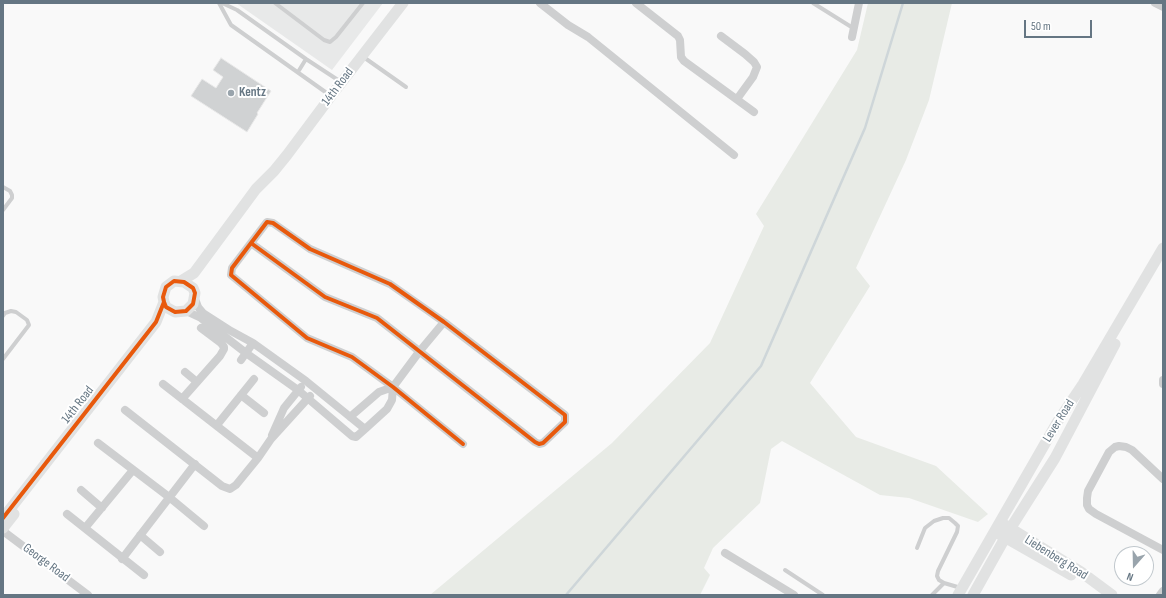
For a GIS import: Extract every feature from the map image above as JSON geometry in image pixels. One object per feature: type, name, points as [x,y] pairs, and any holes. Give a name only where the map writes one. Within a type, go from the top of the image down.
[{"type":"street","name":"14th Road","points":[[182,281],[194,273],[256,189],[274,171],[403,3]]},
{"type":"street","points":[[540,3],[568,25],[588,37],[734,155]]},
{"type":"street","points":[[636,3],[678,36],[680,40],[681,56],[684,61],[754,112]]},
{"type":"street","points":[[852,37],[859,3]]},
{"type":"street","points":[[1156,3],[1163,8]]},
{"type":"street","points":[[721,36],[745,54],[757,67],[753,78],[737,99]]},
{"type":"street","name":"14th Road","points":[[194,295],[199,277],[260,196],[274,171]]},
{"type":"street","points":[[251,243],[325,297],[377,318],[538,444],[543,443],[565,422],[565,415],[444,322],[390,284],[310,249],[270,222],[267,222],[251,243],[232,268],[231,275],[307,338],[352,357],[393,387],[463,444]]},
{"type":"street","name":"Lever Road","points":[[960,591],[997,526],[1163,248]]},
{"type":"street","name":"Lever Road","points":[[973,595],[1008,533],[1055,458],[1163,256]]},
{"type":"street","points":[[365,428],[306,381],[253,344],[203,313],[198,307],[189,284],[182,281],[174,282],[166,287],[163,297],[164,302],[170,310],[201,318],[243,356],[298,390],[354,437],[356,437],[387,409],[392,400],[393,387],[444,322]]},
{"type":"street","points":[[180,312],[190,308],[194,295]]},
{"type":"street","name":"14th Road","points":[[3,518],[153,326],[160,314],[164,302]]},
{"type":"street","name":"14th Road","points":[[3,530],[156,330],[180,312]]},
{"type":"street","points":[[182,399],[220,356],[224,349],[221,344],[201,328]]},
{"type":"street","points":[[243,356],[253,344]]},
{"type":"street","points":[[185,372],[197,382]]},
{"type":"street","points":[[217,425],[254,379]]},
{"type":"street","points":[[271,439],[280,415],[306,381]]},
{"type":"street","points":[[163,384],[258,458]]},
{"type":"street","points":[[350,417],[379,392],[393,387]]},
{"type":"street","points":[[125,410],[222,486],[230,489],[236,485],[271,439],[308,399],[315,389]]},
{"type":"street","points":[[241,395],[264,413]]},
{"type":"street","points":[[98,443],[169,497],[204,526]]},
{"type":"street","points":[[1163,479],[1132,450],[1126,447],[1115,447],[1109,452],[1088,491],[1087,505],[1089,509],[1096,514],[1163,550]]},
{"type":"street","points":[[122,558],[195,464]]},
{"type":"street","points":[[85,528],[133,470]]},
{"type":"street","points":[[80,490],[102,508]]},
{"type":"street","points":[[67,514],[144,575]]},
{"type":"street","name":"Liebenberg Road","points":[[997,526],[1078,579],[1111,595]]},
{"type":"street","name":"George Road","points":[[3,530],[88,595]]},
{"type":"street","points":[[140,536],[160,552]]},
{"type":"street","points":[[725,553],[794,595]]},
{"type":"street","points":[[1160,595],[1163,591]]},
{"type":"lane","points":[[219,3],[231,24],[331,96]]},
{"type":"lane","points":[[222,3],[238,10],[306,59],[342,82]]},
{"type":"lane","points":[[275,3],[324,40],[330,42],[336,37],[363,3]]},
{"type":"lane","points":[[813,3],[854,29]]},
{"type":"lane","points":[[362,56],[406,87]]},
{"type":"lane","points":[[298,72],[306,59]]},
{"type":"lane","points":[[3,187],[10,191],[12,195],[12,198],[3,210]]},
{"type":"lane","points":[[3,316],[5,313],[10,311],[16,312],[27,320],[29,324],[3,359]]},
{"type":"lane","points":[[917,548],[925,528],[934,521],[949,518],[955,522],[958,526],[957,532],[937,576],[939,580],[960,591]]},
{"type":"lane","points":[[785,570],[823,595]]},
{"type":"lane","points":[[932,595],[944,583]]},
{"type":"shaded area","points":[[236,3],[383,3],[332,70]]},
{"type":"shaded area","points":[[868,3],[952,3],[929,100],[906,160],[856,268],[870,286],[810,383],[856,437],[936,466],[988,514],[978,522],[909,498],[880,495],[782,441],[771,449],[760,503],[713,548],[704,568],[710,575],[700,595],[430,595],[612,443],[710,343],[764,226],[756,214],[857,50]]},
{"type":"building","name":"Kentz","points":[[221,58],[271,91],[247,132],[191,96],[202,79],[216,88],[223,77],[213,70]]},
{"type":"waterway","points":[[566,595],[761,366],[865,128],[903,3]]},
{"type":"cycle path","points":[[251,243],[325,297],[377,318],[535,442],[539,444],[543,443],[565,422],[565,415],[444,322],[390,284],[310,249],[273,223],[267,222],[251,243],[232,268],[231,275],[307,338],[352,357],[393,387],[463,444]]},
{"type":"cycle path","points":[[3,518],[156,322],[164,302],[163,297],[166,287],[174,281],[184,282],[193,288],[195,293],[193,304],[186,311],[175,312],[166,307],[164,302]]},
{"type":"place","name":"Kentz","points":[[231,93]]}]
